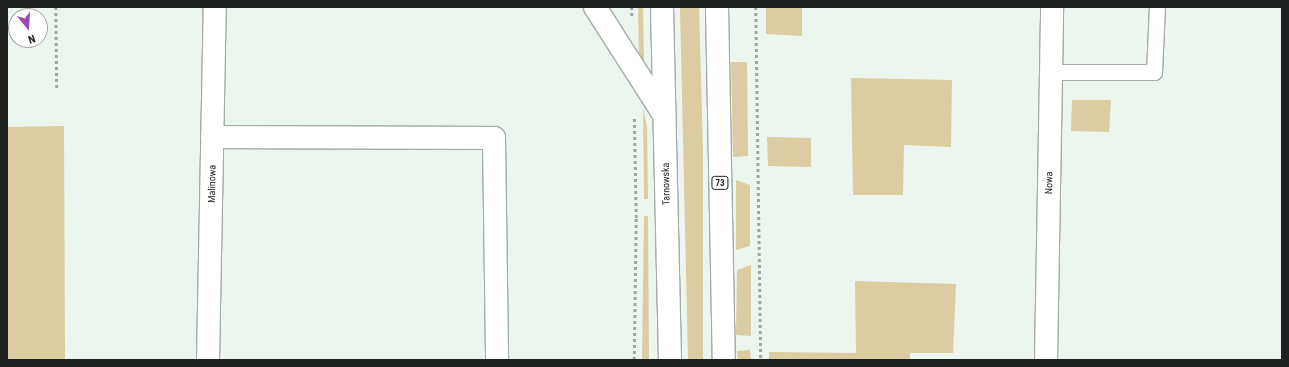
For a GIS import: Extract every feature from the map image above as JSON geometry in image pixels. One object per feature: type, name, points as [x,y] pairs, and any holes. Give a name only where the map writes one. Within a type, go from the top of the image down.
[{"type":"street","name":"Malinowa","points":[[208,360],[215,7]]},
{"type":"street","points":[[595,7],[664,115]]},
{"type":"street","name":"Tarnowska","points":[[662,7],[670,360]]},
{"type":"street","name":"73","points":[[717,7],[724,360]]},
{"type":"street","name":"Nowa","points":[[1046,360],[1052,7]]},
{"type":"street","points":[[212,137],[494,138],[497,360]]},
{"type":"lane","points":[[1051,72],[1154,72],[1157,7]]},
{"type":"path","points":[[56,7],[58,89]]},
{"type":"path","points":[[756,7],[761,360]]},
{"type":"path","points":[[634,111],[636,218],[634,360]]},
{"type":"shaded area","points":[[638,7],[643,7],[644,63],[639,59]]},
{"type":"shaded area","points":[[680,7],[699,7],[703,150],[703,360],[688,360]]},
{"type":"shaded area","points":[[766,7],[802,7],[802,36],[766,34]]},
{"type":"shaded area","points":[[731,62],[747,62],[748,156],[733,157]]},
{"type":"shaded area","points":[[851,78],[952,80],[951,147],[904,145],[903,195],[853,195]]},
{"type":"shaded area","points":[[1072,100],[1111,100],[1109,132],[1071,131]]},
{"type":"shaded area","points":[[643,108],[647,127],[648,199],[644,199]]},
{"type":"shaded area","points":[[64,126],[65,360],[7,360],[7,127]]},
{"type":"shaded area","points":[[767,137],[811,138],[811,167],[768,166]]},
{"type":"shaded area","points":[[736,180],[750,185],[750,246],[736,250]]},
{"type":"shaded area","points":[[644,216],[648,216],[649,360],[642,360]]},
{"type":"shaded area","points":[[751,265],[751,336],[736,335],[737,270]]},
{"type":"shaded area","points":[[855,281],[956,284],[953,353],[910,353],[910,360],[769,360],[769,352],[856,353]]},
{"type":"shaded area","points":[[750,350],[751,360],[738,360],[737,351]]}]
